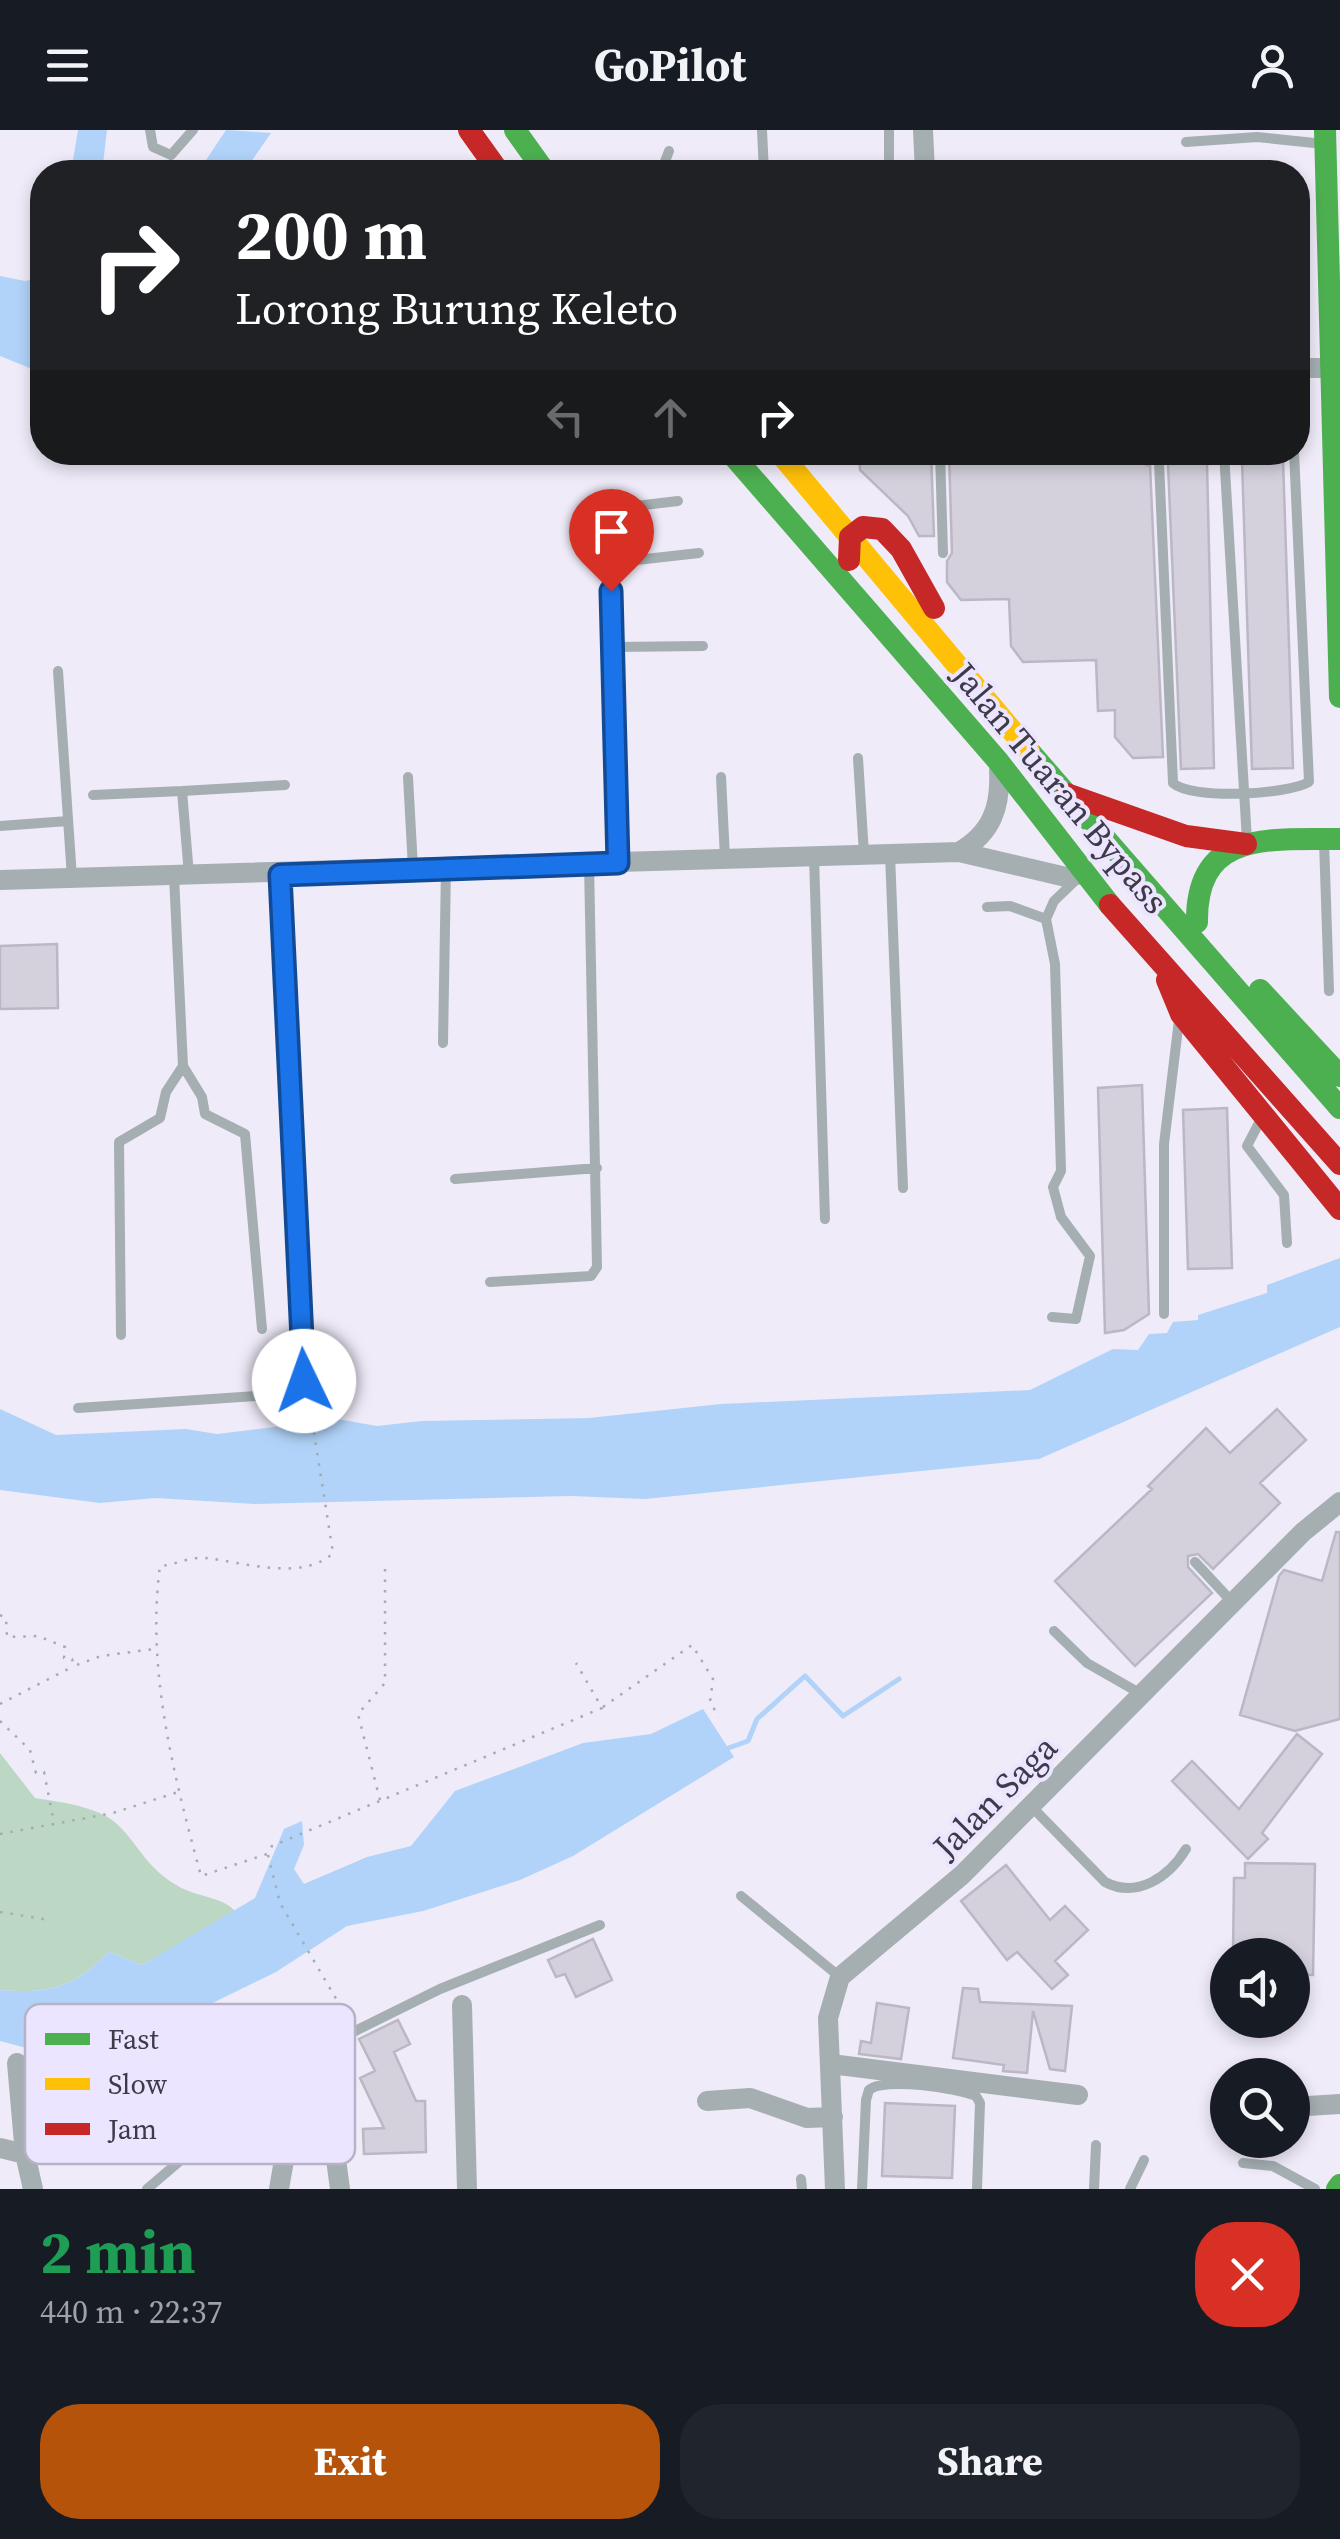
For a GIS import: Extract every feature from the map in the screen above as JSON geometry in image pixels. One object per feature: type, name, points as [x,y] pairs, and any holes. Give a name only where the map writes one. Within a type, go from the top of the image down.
[{"type":"main road","points":[[469,130],[490,160]]},
{"type":"main road","points":[[515,130],[536,160]]},
{"type":"main road","points":[[1325,137],[1332,176],[1334,298],[1330,368],[1340,697]]},
{"type":"main road","name":"Jalan Tuaran Bypass","points":[[741,465],[998,762],[1082,874],[1340,1164]]},
{"type":"main road","name":"Jalan Tuaran Bypass","points":[[789,465],[1066,794],[1340,1108]]},
{"type":"main road","points":[[850,538],[848,558],[858,579],[984,730],[998,762]]},
{"type":"main road","points":[[1066,794],[1186,836],[1248,844],[1332,840]]},
{"type":"main road","points":[[1066,794],[1133,854],[1340,1076]]},
{"type":"main road","points":[[1197,922],[1199,885],[1205,872],[1230,849],[1248,844]]},
{"type":"main road","points":[[1158,959],[1181,1014],[1261,1118],[1340,1210]]},
{"type":"street","points":[[923,130],[924,160]]},
{"type":"street","points":[[1310,368],[1330,368]]},
{"type":"street","points":[[960,852],[989,828],[1000,790],[998,762]]},
{"type":"street","points":[[0,880],[280,875],[960,852],[1066,876],[1082,874]]},
{"type":"street","name":"Jalan Saga","points":[[840,1978],[924,1912],[1304,1532],[1340,1502]]},
{"type":"street","points":[[835,2189],[829,2007],[840,1978]]},
{"type":"street","points":[[462,2005],[467,2189]]},
{"type":"street","points":[[0,2148],[25,2154],[17,2063]]},
{"type":"street","points":[[831,2064],[1078,2096]]},
{"type":"street","points":[[707,2101],[750,2098],[807,2118],[833,2117]]},
{"type":"street","points":[[1310,2106],[1340,2104]]},
{"type":"street","points":[[27,2164],[33,2189]]},
{"type":"street","points":[[279,2189],[283,2164]]},
{"type":"street","points":[[337,2164],[340,2189]]},
{"type":"lane","points":[[150,130],[153,146],[171,154],[192,130]]},
{"type":"lane","points":[[762,130],[763,160]]},
{"type":"lane","points":[[889,160],[890,130]]},
{"type":"lane","points":[[1186,142],[1325,137]]},
{"type":"lane","points":[[666,160],[669,152]]},
{"type":"lane","points":[[940,465],[943,553]]},
{"type":"lane","points":[[1159,465],[1173,783],[1194,794],[1273,792],[1310,782],[1295,465]]},
{"type":"lane","points":[[1225,465],[1248,844]]},
{"type":"lane","points":[[618,863],[610,518],[619,508],[678,501]]},
{"type":"lane","points":[[610,563],[698,553]]},
{"type":"lane","points":[[614,647],[703,646]]},
{"type":"lane","points":[[58,671],[72,879]]},
{"type":"lane","points":[[858,758],[864,854]]},
{"type":"lane","points":[[408,777],[413,869]]},
{"type":"lane","points":[[721,777],[726,858]]},
{"type":"lane","points":[[92,796],[285,785]]},
{"type":"lane","points":[[182,790],[183,1066],[202,1097],[206,1114],[245,1134],[262,1329]]},
{"type":"lane","points":[[0,826],[68,821]]},
{"type":"lane","points":[[1329,991],[1332,840]]},
{"type":"lane","points":[[890,854],[904,1188]]},
{"type":"lane","points":[[814,855],[825,1219]]},
{"type":"lane","points":[[490,1282],[590,1276],[598,1267],[589,864]]},
{"type":"lane","points":[[443,1043],[446,868]]},
{"type":"lane","points":[[1052,1317],[1076,1320],[1090,1256],[1061,1216],[1052,1187],[1061,1171],[1055,964],[1046,919],[1054,901],[1082,874]]},
{"type":"lane","points":[[78,1408],[299,1394],[302,1390],[280,875]]},
{"type":"lane","points":[[986,907],[1019,908],[1046,919]]},
{"type":"lane","points":[[1164,1314],[1164,1144],[1181,1014]]},
{"type":"lane","points":[[120,1334],[119,1142],[160,1118],[166,1092],[183,1066]]},
{"type":"lane","points":[[1261,1118],[1247,1146],[1284,1195],[1288,1243]]},
{"type":"lane","points":[[454,1179],[596,1168]]},
{"type":"lane","points":[[1195,1562],[1235,1605]]},
{"type":"lane","points":[[1054,1631],[1087,1663],[1144,1695]]},
{"type":"lane","points":[[1030,1805],[1106,1882],[1118,1889],[1135,1889],[1165,1874],[1186,1849]]},
{"type":"lane","points":[[741,1896],[840,1978]]},
{"type":"lane","points":[[355,2030],[440,1988],[600,1925]]},
{"type":"lane","points":[[862,2189],[866,2100],[869,2090],[881,2083],[957,2090],[976,2096],[980,2103],[977,2189]]},
{"type":"lane","points":[[1094,2189],[1096,2145]]},
{"type":"lane","points":[[1130,2189],[1144,2160]]},
{"type":"lane","points":[[1243,2163],[1274,2166],[1315,2189]]},
{"type":"lane","points":[[146,2189],[176,2164]]},
{"type":"path","points":[[268,1854],[201,1876],[178,1792],[155,1649],[160,1566],[202,1558],[267,1569],[323,1563],[333,1553],[309,1398]]},
{"type":"path","points":[[381,1801],[358,1714],[384,1683],[385,1563]]},
{"type":"path","points":[[0,1615],[6,1618],[7,1637],[38,1636],[65,1648],[64,1658],[72,1659],[74,1666]]},
{"type":"path","points":[[338,2002],[280,1903],[268,1854],[272,1846],[602,1708],[692,1645],[713,1679],[710,1702],[719,1717]]},
{"type":"path","points":[[0,1704],[101,1656],[155,1649]]},
{"type":"path","points":[[576,1663],[602,1708]]},
{"type":"path","points":[[0,1721],[30,1750],[36,1773],[44,1772],[54,1824]]},
{"type":"path","points":[[0,1834],[113,1813],[178,1792]]},
{"type":"path","points":[[0,1912],[49,1920]]},
{"type":"green space","points":[[0,1753],[35,1798],[105,1816],[123,1830],[168,1880],[223,1902],[235,1911],[142,1965],[109,1952],[84,1974],[60,1986],[33,1991],[0,1990]]},
{"type":"water","points":[[78,130],[107,130],[103,160],[73,160]]},
{"type":"water","points":[[226,130],[271,133],[252,160],[206,160]]},
{"type":"water","points":[[0,276],[30,280],[30,368],[0,356]]},
{"type":"water","points":[[1340,1258],[1340,1327],[1039,1459],[645,1499],[571,1496],[255,1504],[155,1498],[100,1503],[0,1490],[0,1409],[56,1435],[186,1429],[217,1434],[290,1425],[320,1416],[377,1426],[422,1421],[589,1418],[721,1404],[1030,1390],[1113,1349],[1138,1350],[1149,1334],[1167,1333],[1173,1322],[1198,1320],[1198,1315],[1267,1293],[1267,1285]]},
{"type":"water","points":[[703,1709],[734,1757],[573,1856],[520,1880],[423,1911],[347,1926],[276,1972],[210,2004],[25,2004],[25,2048],[0,2041],[0,1990],[33,1991],[60,1986],[84,1974],[109,1952],[142,1965],[255,1898],[284,1829],[302,1821],[304,1845],[294,1869],[304,1884],[367,1857],[411,1846],[455,1791],[583,1743],[651,1734]]},
{"type":"building","points":[[860,465],[931,465],[934,536],[919,536],[908,516],[860,470]]},
{"type":"building","points":[[949,465],[1150,465],[1163,757],[1133,758],[1115,737],[1115,710],[1098,711],[1096,660],[1023,662],[1011,646],[1009,599],[961,600],[947,582],[947,561],[952,553]]},
{"type":"building","points":[[1168,465],[1207,465],[1214,768],[1181,769]]},
{"type":"building","points":[[1242,465],[1283,465],[1293,768],[1252,769]]},
{"type":"building","points":[[57,944],[58,1008],[0,1009],[0,946]]},
{"type":"building","points":[[1142,1085],[1149,1314],[1124,1330],[1105,1333],[1098,1088]]},
{"type":"building","points":[[1227,1108],[1232,1268],[1188,1269],[1183,1110]]},
{"type":"building","points":[[1277,1409],[1306,1440],[1260,1483],[1280,1503],[1213,1569],[1198,1554],[1188,1556],[1188,1567],[1212,1593],[1135,1666],[1055,1581],[1152,1489],[1148,1486],[1206,1428],[1230,1453]]},
{"type":"building","points":[[1336,1532],[1340,1532],[1340,1719],[1295,1731],[1240,1715],[1279,1576],[1284,1570],[1322,1581]]},
{"type":"building","points":[[1297,1734],[1322,1754],[1262,1833],[1268,1839],[1248,1859],[1172,1781],[1192,1761],[1239,1809]]},
{"type":"building","points":[[1245,1863],[1315,1864],[1313,1975],[1310,1938],[1233,1938],[1234,1878],[1245,1878]]},
{"type":"building","points":[[1006,1865],[1050,1920],[1065,1906],[1088,1930],[1055,1961],[1068,1975],[1052,1989],[1017,1952],[1007,1960],[961,1901]]},
{"type":"building","points":[[593,1939],[612,1980],[576,1997],[565,1974],[556,1977],[548,1960]]},
{"type":"building","points":[[963,1988],[978,1989],[980,2002],[1072,2006],[1065,2071],[1050,2069],[1033,2011],[1027,2073],[1003,2071],[1004,2065],[953,2058]]},
{"type":"building","points":[[877,2003],[909,2008],[901,2059],[859,2054],[861,2041],[871,2043]]},
{"type":"building","points":[[398,2020],[410,2044],[394,2052],[416,2101],[425,2101],[426,2152],[364,2154],[363,2129],[384,2128],[360,2078],[375,2071],[359,2039]]},
{"type":"building","points":[[885,2103],[955,2106],[952,2178],[882,2176]]},
{"type":"waterway","points":[[723,1750],[748,1741],[757,1719],[805,1676],[843,1716],[899,1679]]},
{"type":"traffic: fast","points":[[515,130],[536,160]]},
{"type":"traffic: fast","points":[[1325,130],[1340,697]]},
{"type":"traffic: fast","points":[[741,465],[998,761],[1110,905]]},
{"type":"traffic: fast","points":[[1029,751],[1340,1108]]},
{"type":"traffic: fast","points":[[1197,922],[1200,892],[1209,870],[1223,855],[1264,841],[1340,839]]},
{"type":"traffic: fast","points":[[1260,990],[1340,1076]]},
{"type":"traffic: fast","points":[[1337,2189],[1340,2185]]},
{"type":"traffic: slow","points":[[790,465],[1029,751]]},
{"type":"traffic: jam","points":[[469,130],[490,160]]},
{"type":"traffic: jam","points":[[849,560],[850,537],[863,527],[882,529],[901,549],[934,608]]},
{"type":"traffic: jam","points":[[1067,794],[1186,836],[1246,844]]},
{"type":"traffic: jam","points":[[1110,905],[1340,1164]]},
{"type":"traffic: jam","points":[[1167,980],[1181,1014],[1340,1209]]},
{"type":"route","points":[[304,1381],[280,875],[618,863],[611,591]]}]
